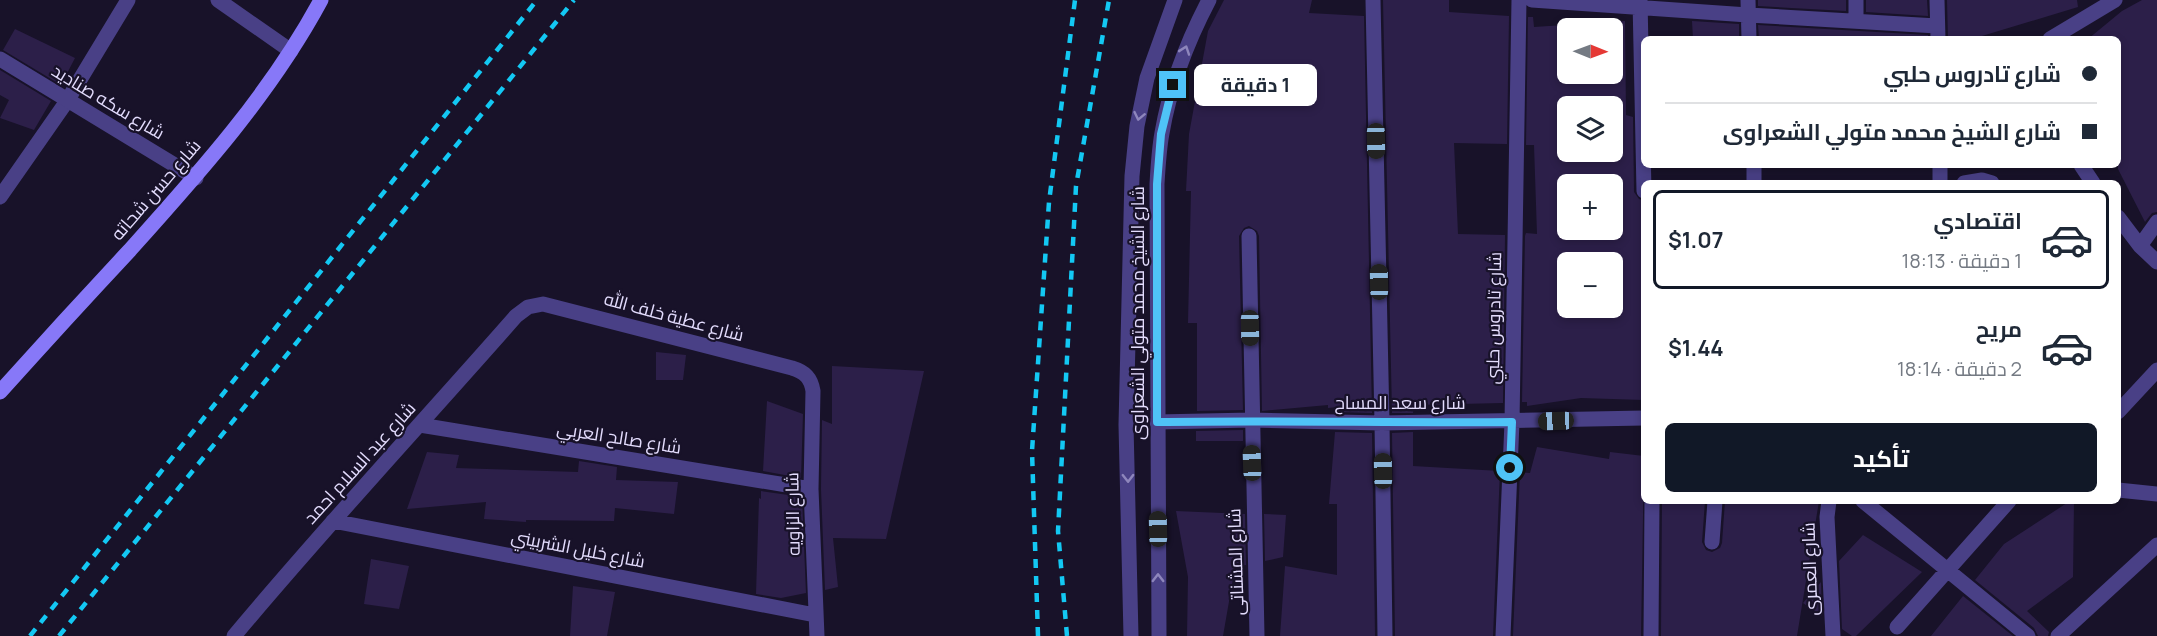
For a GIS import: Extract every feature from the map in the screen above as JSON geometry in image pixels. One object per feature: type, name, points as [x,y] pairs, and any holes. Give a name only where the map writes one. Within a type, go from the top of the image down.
[{"type":"main road","name":"شارع حسن شحاته","points":[[0,392],[196,178],[278,71],[321,0]]},
{"type":"street","points":[[0,197],[67,101],[128,0]]},
{"type":"street","points":[[218,0],[291,51]]},
{"type":"street","name":"شارع الشيخ محمد متولي الشعراوى","points":[[1131,636],[1126,425],[1132,176],[1137,126],[1147,78],[1174,0]]},
{"type":"street","name":"شارع الشيخ محمد متولي الشعراوى","points":[[1158,636],[1157,184],[1161,134],[1173,85],[1189,38],[1209,0]]},
{"type":"street","points":[[1373,0],[1385,636]]},
{"type":"street","name":"شارع تادروس حلبي","points":[[1503,636],[1512,422],[1519,0]]},
{"type":"street","points":[[1532,0],[1748,8],[1937,32],[1937,0]]},
{"type":"street","points":[[1856,0],[1856,20]]},
{"type":"street","points":[[2055,36],[2115,0]]},
{"type":"street","points":[[1640,3],[1641,50]]},
{"type":"street","points":[[1748,8],[1749,36]]},
{"type":"street","name":"شارع سكه صناديد","points":[[0,59],[196,178]]},
{"type":"street","points":[[2121,221],[2140,246],[2157,262]]},
{"type":"street","points":[[2140,246],[2157,222]]},
{"type":"street","name":"شارع المشناتى","points":[[1249,236],[1257,636]]},
{"type":"street","name":"شارع عطية خلف الله","points":[[516,316],[528,307],[543,304],[558,306],[801,370],[812,383],[813,391]]},
{"type":"street","name":"شارع عبد السلام احمد","points":[[237,636],[333,521],[516,316]]},
{"type":"street","points":[[2121,409],[2157,370]]},
{"type":"street","name":"شارع الزاويه","points":[[813,391],[811,489],[816,636]]},
{"type":"street","name":"شارع سعد المساح","points":[[1157,422],[1251,420],[1382,423],[1512,422],[1641,418]]},
{"type":"street","name":"شارع صالح العربي","points":[[420,425],[811,489]]},
{"type":"street","points":[[2121,490],[2157,494]]},
{"type":"street","points":[[1651,636],[1652,504]]},
{"type":"street","points":[[1712,542],[1715,504]]},
{"type":"street","name":"شارع العمرى","points":[[1829,504],[1827,518],[1833,636]]},
{"type":"street","points":[[1867,504],[2028,636]]},
{"type":"street","points":[[1897,627],[2006,504]]},
{"type":"street","name":"شارع خليل الشربيني","points":[[333,521],[815,615]]},
{"type":"street","points":[[2058,636],[2157,545]]},
{"type":"building","points":[[1224,0],[1312,0],[1309,13],[1364,16],[1372,413],[1337,412],[1337,407],[1328,408],[1328,405],[1262,411],[1259,236],[1257,231],[1249,226],[1244,228],[1239,236],[1243,410],[1197,411],[1197,323],[1188,323],[1191,191],[1186,191],[1189,134],[1208,31]]},
{"type":"building","points":[[1383,0],[1449,0],[1449,12],[1509,16],[1507,144],[1454,143],[1458,234],[1505,235],[1503,403],[1414,405],[1413,413],[1392,413]]},
{"type":"building","points":[[1758,0],[1846,0],[1846,11],[1758,6]]},
{"type":"building","points":[[1866,0],[1927,0],[1928,16],[1866,12]]},
{"type":"building","points":[[1947,0],[2077,0],[2078,7],[1982,36],[1948,36]]},
{"type":"building","points":[[2142,0],[2157,0],[2157,212],[2152,213],[2145,222],[2118,169],[2121,168],[2121,36],[2092,36],[2122,11]]},
{"type":"building","points":[[1528,17],[1533,17],[1534,27],[1557,25],[1557,84],[1623,84],[1623,21],[1625,21],[1626,115],[1633,117],[1634,192],[1641,200],[1641,400],[1581,398],[1527,406],[1527,402],[1522,402],[1525,236],[1526,233],[1537,234],[1534,145],[1526,145]]},
{"type":"building","points":[[1692,21],[1739,24],[1739,36],[1693,36]]},
{"type":"building","points":[[1758,25],[1928,35],[1928,36],[1759,36]]},
{"type":"building","points":[[15,29],[75,58],[61,85],[3,50]]},
{"type":"building","points":[[0,70],[51,101],[34,130],[0,118],[9,100],[0,95]]},
{"type":"building","points":[[656,352],[686,355],[683,380],[656,380]]},
{"type":"building","points":[[832,366],[924,371],[886,539],[833,538],[838,587],[825,590],[821,489],[822,420],[832,424]]},
{"type":"building","points":[[767,401],[803,414],[801,478],[763,471]]},
{"type":"building","points":[[1243,430],[1243,441],[1196,441],[1196,431]]},
{"type":"building","points":[[1335,432],[1372,433],[1375,636],[1280,636],[1285,566],[1337,575],[1337,504],[1329,504]]},
{"type":"building","points":[[1413,432],[1413,466],[1500,471],[1493,636],[1395,636],[1392,433]]},
{"type":"building","points":[[1537,447],[1609,459],[1610,452],[1641,456],[1641,504],[1643,504],[1641,636],[1513,636],[1520,472],[1530,473]]},
{"type":"building","points":[[427,452],[459,455],[456,468],[578,472],[579,461],[617,467],[616,480],[678,482],[674,514],[615,508],[614,521],[526,520],[526,522],[484,519],[486,502],[407,509]]},
{"type":"building","points":[[761,491],[802,497],[806,593],[781,598],[756,594]]},
{"type":"building","points":[[1662,504],[1705,504],[1702,542],[1706,550],[1712,552],[1720,548],[1722,543],[1725,504],[1819,504],[1797,636],[1661,636]]},
{"type":"building","points":[[2065,504],[2074,504],[2073,577],[2027,611],[2049,632],[2048,636],[2038,636],[2034,628],[1975,580],[2004,544]]},
{"type":"building","points":[[1176,511],[1245,514],[1246,565],[1235,567],[1223,636],[1187,636],[1188,577]]},
{"type":"building","points":[[1264,514],[1286,515],[1283,557],[1265,561]]},
{"type":"building","points":[[1863,535],[1922,572],[1856,636],[1852,636],[1842,629],[1839,561]]},
{"type":"building","points":[[371,559],[409,566],[399,609],[364,604]]},
{"type":"building","points":[[1821,582],[1822,616],[1803,603]]},
{"type":"building","points":[[573,586],[615,592],[607,636],[570,636]]},
{"type":"building","points":[[1963,596],[2013,636],[1931,636]]},
{"type":"railway","points":[[30,636],[537,0]]},
{"type":"railway","points":[[59,636],[574,0]]},
{"type":"railway","points":[[1038,636],[1032,451],[1049,202],[1075,0]]},
{"type":"railway","points":[[1067,636],[1058,531],[1076,186],[1109,0]]},
{"type":"route","points":[[1173,85],[1161,134],[1157,184],[1157,422],[1251,420],[1382,423],[1512,422],[1510,468]]}]
